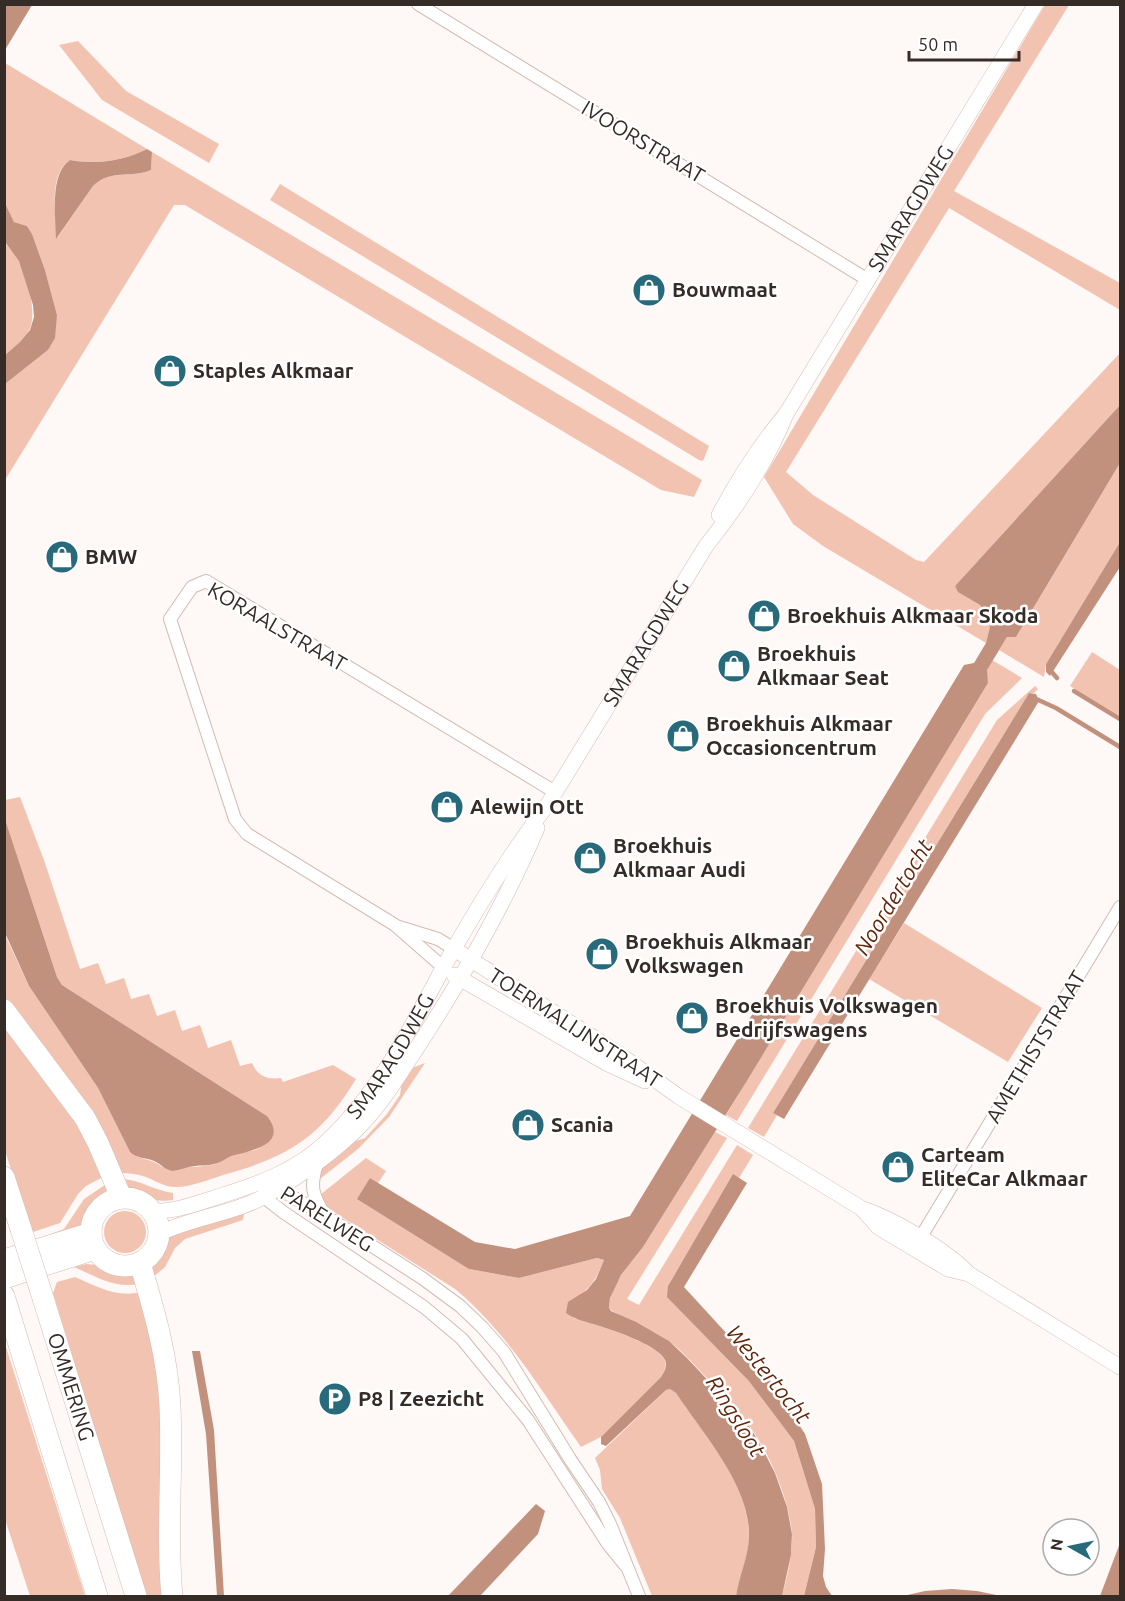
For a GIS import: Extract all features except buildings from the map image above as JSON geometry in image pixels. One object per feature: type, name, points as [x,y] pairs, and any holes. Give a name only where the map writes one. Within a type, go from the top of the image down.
[{"type":"highway","points":[[4,1010],[85,1118],[121,1197]]},
{"type":"highway","name":"OMMERING","points":[[4,1177],[136,1596]]},
{"type":"highway","points":[[121,1197],[140,1200],[153,1211],[158,1220],[160,1233],[156,1248],[149,1257],[140,1263],[120,1266],[102,1257],[93,1241],[96,1213],[111,1200],[121,1197]]},
{"type":"highway","points":[[4,1260],[93,1241]]},
{"type":"highway","points":[[4,1278],[93,1241]]},
{"type":"highway","points":[[140,1263],[167,1372],[170,1408],[168,1548],[172,1596]]},
{"type":"highway","name":"OMMERING","points":[[7,1302],[98,1596]]},
{"type":"street","name":"IVOORSTRAAT","points":[[418,4],[868,280]]},
{"type":"street","name":"SMARAGDWEG","points":[[160,1233],[264,1189],[322,1146],[350,1118],[370,1092],[427,999],[454,949],[525,834],[552,798],[706,546],[717,517],[736,483],[762,443],[786,414],[1036,4]]},
{"type":"street","name":"KORAALSTRAAT","points":[[444,968],[395,925],[247,834],[235,819],[170,619],[192,588],[206,581],[552,798]]},
{"type":"street","name":"SMARAGDWEG","points":[[153,1211],[279,1188],[317,1164],[357,1129],[376,1107],[461,979],[513,884],[552,798]]},
{"type":"street","name":"AMETHISTSTRAAT","points":[[917,1243],[1120,908]]},
{"type":"street","name":"KORAALSTRAAT","points":[[395,925],[438,939],[454,949]]},
{"type":"street","name":"TOERMALIJNSTRAAT","points":[[454,949],[616,1052],[684,1100]]},
{"type":"street","name":"TOERMALIJNSTRAAT","points":[[444,968],[608,1064],[684,1100]]},
{"type":"street","points":[[684,1100],[861,1208],[878,1227],[917,1243],[948,1269],[969,1274],[1120,1367]]},
{"type":"street","points":[[317,1164],[312,1179],[312,1190],[324,1215]]},
{"type":"street","name":"PARELWEG","points":[[279,1188],[438,1289],[482,1327],[504,1352],[599,1502],[639,1596]]},
{"type":"street","name":"PARELWEG","points":[[264,1189],[424,1307],[462,1339],[528,1420],[608,1544],[625,1564]]},
{"type":"shaded area","points":[[1045,5],[1069,5],[954,191],[1120,283],[1120,310],[949,208],[786,472],[813,495],[916,560],[924,562],[1120,353],[1120,405],[955,586],[959,592],[980,605],[991,622],[986,643],[823,546],[793,524],[764,477]]},
{"type":"shaded area","points":[[78,41],[126,91],[219,144],[209,163],[102,100],[59,45]]},
{"type":"shaded area","points":[[5,63],[147,149],[109,161],[70,160],[63,166],[56,185],[55,196],[57,238],[93,186],[114,175],[136,174],[151,170],[152,152],[702,480],[694,497],[661,490],[185,205],[174,205],[5,480],[5,384],[48,350],[57,315],[45,270],[32,234],[27,226],[14,222],[5,203]]},
{"type":"shaded area","points":[[280,184],[709,446],[703,461],[270,200]]},
{"type":"shaded area","points":[[4,242],[22,267],[28,284],[32,313],[28,332],[5,355]]},
{"type":"shaded area","points":[[1120,463],[1120,542],[1046,664],[1044,677],[999,650],[1007,637],[1016,637]]},
{"type":"shaded area","points":[[1092,652],[1120,670],[1120,716],[1070,686]]},
{"type":"shaded area","points":[[992,660],[1022,678],[985,714],[737,1121],[726,1115],[988,683],[986,670]]},
{"type":"shaded area","points":[[1035,686],[1038,689],[1034,693],[1029,693],[773,1113],[777,1115],[764,1137],[748,1128],[997,720]]},
{"type":"shaded area","points":[[20,797],[45,863],[80,969],[98,963],[106,984],[124,978],[131,999],[149,994],[157,1016],[175,1010],[182,1031],[200,1025],[208,1048],[231,1040],[240,1066],[252,1063],[264,1076],[281,1078],[283,1082],[333,1065],[356,1079],[343,1099],[315,1131],[266,1161],[189,1185],[169,1186],[143,1176],[120,1173],[5,1006],[4,933],[29,986],[98,1088],[130,1152],[134,1155],[162,1167],[215,1164],[238,1154],[256,1150],[271,1139],[267,1116],[62,985],[57,977],[5,819],[5,800]]},
{"type":"shaded area","points":[[904,923],[1042,1008],[1008,1062],[869,979]]},
{"type":"shaded area","points":[[4,1020],[57,1087],[105,1176],[86,1186],[78,1194],[60,1223],[30,1233],[5,1150]]},
{"type":"shaded area","points":[[425,1063],[389,1117],[358,1149],[316,1182],[324,1164],[350,1143],[365,1138],[387,1114],[400,1095],[402,1082],[412,1068]]},
{"type":"shaded area","points":[[715,1132],[727,1138],[627,1299],[639,1305],[737,1145],[753,1155],[739,1178],[733,1175],[668,1286],[748,1380],[794,1441],[815,1509],[816,1547],[804,1596],[782,1596],[792,1549],[790,1519],[776,1474],[753,1432],[740,1414],[678,1349],[609,1308],[611,1292],[621,1275],[643,1247]]},
{"type":"shaded area","points":[[366,1158],[386,1171],[378,1183],[370,1178],[469,1269],[519,1278],[597,1258],[604,1260],[592,1283],[581,1294],[573,1318],[622,1334],[649,1346],[664,1359],[666,1364],[661,1377],[601,1437],[581,1447],[508,1344],[474,1306],[455,1289],[329,1209],[323,1202],[320,1195]]},
{"type":"shaded area","points":[[122,1179],[173,1193],[173,1200],[160,1201],[142,1196],[125,1188]]},
{"type":"shaded area","points":[[108,1183],[111,1192],[91,1206],[79,1228],[41,1238],[64,1229],[84,1199]]},
{"type":"shaded area","points":[[125,1211],[140,1217],[146,1232],[140,1247],[125,1253],[110,1247],[104,1232],[110,1217]]},
{"type":"shaded area","points":[[244,1214],[243,1220],[185,1239],[175,1248],[165,1267],[152,1278],[151,1266],[175,1232],[197,1224]]},
{"type":"shaded area","points":[[86,1264],[98,1265],[116,1274],[136,1273],[139,1284],[113,1283],[74,1267]]},
{"type":"shaded area","points":[[75,1277],[115,1293],[142,1292],[159,1360],[166,1596],[145,1596],[53,1293],[57,1282]]},
{"type":"shaded area","points":[[5,1344],[85,1596],[30,1596],[5,1519]]},
{"type":"shaded area","points":[[670,1389],[676,1393],[712,1443],[742,1497],[749,1537],[736,1596],[652,1596],[620,1518],[602,1489],[600,1470],[595,1458],[666,1390]]},
{"type":"water","points":[[4,5],[32,5],[5,50]]},
{"type":"water","points":[[147,149],[152,152],[151,170],[136,174],[114,175],[93,186],[56,239],[56,185],[63,167],[70,160],[109,161]]},
{"type":"water","points":[[5,203],[14,222],[27,226],[32,234],[45,270],[57,315],[55,338],[48,350],[5,384],[5,355],[30,330],[34,317],[33,305],[19,261],[5,242]]},
{"type":"water","name":"Ringsloot","points":[[1120,405],[1120,463],[1016,637],[1007,637],[987,670],[988,683],[745,1084],[643,1247],[621,1275],[610,1298],[611,1311],[669,1341],[686,1357],[746,1421],[775,1473],[787,1507],[792,1534],[791,1555],[782,1596],[736,1596],[747,1552],[748,1519],[734,1480],[676,1393],[670,1389],[666,1390],[606,1446],[601,1444],[601,1437],[661,1377],[666,1364],[653,1348],[621,1333],[579,1320],[566,1313],[568,1302],[587,1290],[596,1279],[604,1260],[597,1258],[519,1278],[469,1269],[357,1199],[370,1178],[475,1242],[515,1249],[630,1216],[964,665],[974,663],[986,643],[991,622],[980,605],[958,592],[955,586]]},
{"type":"water","points":[[1120,542],[1120,567],[1050,676],[1046,672],[1046,664]]},
{"type":"water","points":[[1029,693],[1036,694],[1039,701],[784,1119],[773,1113]]},
{"type":"water","points":[[5,819],[57,977],[62,985],[267,1116],[274,1133],[266,1144],[217,1163],[172,1171],[130,1152],[98,1088],[29,986],[5,933]]},
{"type":"water","points":[[733,1174],[747,1183],[684,1287],[773,1384],[805,1434],[822,1484],[825,1549],[823,1576],[832,1596],[804,1596],[816,1547],[815,1509],[794,1441],[748,1380],[667,1297],[668,1286]]},
{"type":"water","points":[[192,1351],[200,1351],[214,1430],[224,1596],[217,1596],[206,1434]]},
{"type":"water","points":[[536,1504],[545,1511],[538,1534],[480,1596],[448,1596]]},
{"type":"water","points":[[1120,1543],[1120,1596],[1100,1596]]},
{"type":"water","points":[[952,1589],[1001,1596],[903,1596],[925,1591]]},
{"type":"waterway","points":[[1050,670],[1057,678]]},
{"type":"waterway","points":[[1074,691],[1120,719]]},
{"type":"waterway","points":[[1034,698],[1056,708],[1120,747]]},
{"type":"place","name":"Bouwmaat","points":[[649,290]]},
{"type":"place","name":"Staples Alkmaar","points":[[170,371]]},
{"type":"place","name":"BMW","points":[[62,557]]},
{"type":"place","name":"Broekhuis Alkmaar Skoda","points":[[764,616]]},
{"type":"place","name":"Broekhuis Alkmaar Seat","points":[[734,666]]},
{"type":"place","name":"Broekhuis Alkmaar Occasioncentrum","points":[[683,736]]},
{"type":"place","name":"Alewijn Ott","points":[[447,807]]},
{"type":"place","name":"Broekhuis Alkmaar Audi","points":[[590,858]]},
{"type":"place","name":"Broekhuis Alkmaar Volkswagen","points":[[602,954]]},
{"type":"place","name":"Broekhuis Volkswagen Bedrijfswagens","points":[[692,1018]]},
{"type":"place","name":"Scania","points":[[528,1125]]},
{"type":"place","name":"Carteam EliteCar Alkmaar","points":[[898,1167]]},
{"type":"place","name":"P8 | Zeezicht","points":[[335,1399]]},
{"type":"water label","name":"Noordertocht","points":[[893,897]]},
{"type":"water label","name":"Westertocht","points":[[769,1374]]}]
